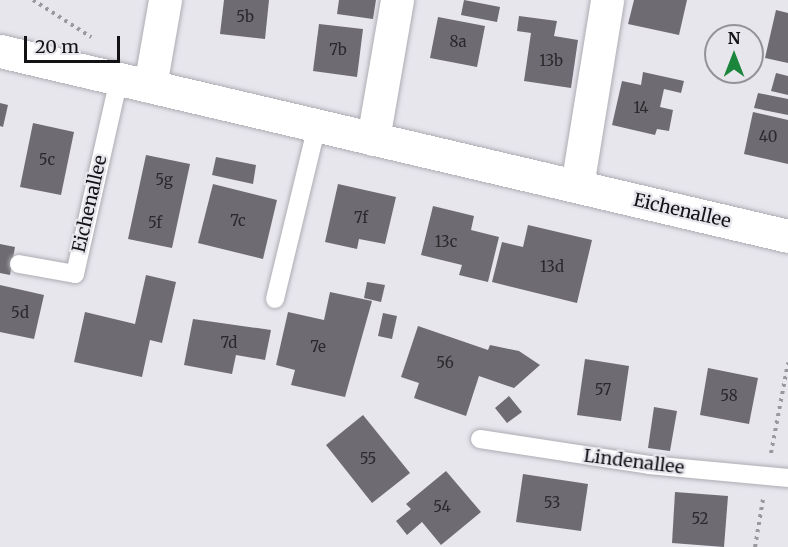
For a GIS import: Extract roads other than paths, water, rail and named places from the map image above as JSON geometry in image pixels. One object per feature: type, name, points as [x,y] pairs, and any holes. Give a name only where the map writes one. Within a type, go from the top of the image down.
[{"type":"street","points":[[150,86],[165,0]]},
{"type":"street","points":[[373,139],[397,0]]},
{"type":"street","points":[[577,186],[607,0]]},
{"type":"street","name":"Eichenallee","points":[[0,27],[8,53],[788,236]]},
{"type":"lane","name":"Eichenallee","points":[[19,264],[75,274],[119,79]]},
{"type":"lane","points":[[275,299],[317,126]]},
{"type":"lane","name":"Lindenallee","points":[[480,439],[649,465],[788,478]]}]
